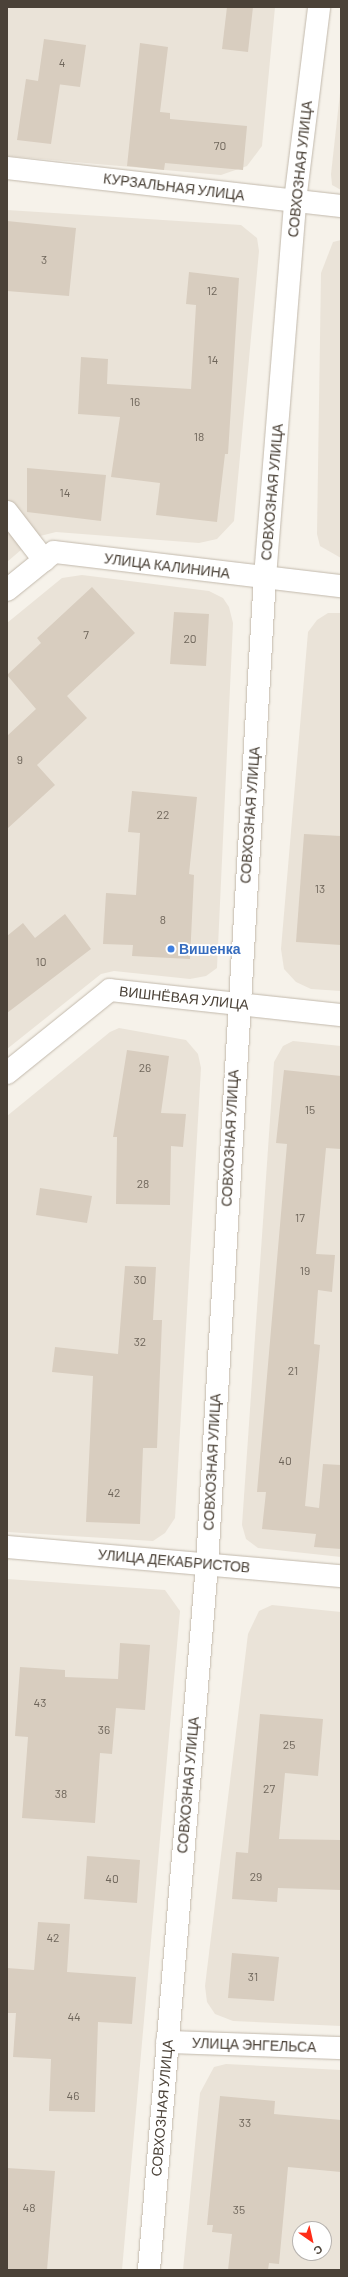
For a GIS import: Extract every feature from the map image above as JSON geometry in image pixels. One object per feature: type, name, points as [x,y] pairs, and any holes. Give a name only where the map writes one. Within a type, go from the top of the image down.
[{"type":"street","name":"СОВХОЗНАЯ УЛИЦА","points":[[149,2270],[207,1564],[237,1003],[265,577],[295,201],[319,7]]},
{"type":"street","name":"КУРЗАЛЬНАЯ УЛИЦА","points":[[7,168],[341,206]]},
{"type":"street","points":[[7,512],[44,560]]},
{"type":"street","name":"УЛИЦА КАЛИНИНА","points":[[7,590],[54,552],[341,586]]},
{"type":"street","name":"ВИШНЁВАЯ УЛИЦА","points":[[7,1073],[110,990],[341,1015]]},
{"type":"street","name":"УЛИЦА ДЕКАБРИСТОВ","points":[[7,1547],[341,1576]]},
{"type":"street","name":"УЛИЦА ЭНГЕЛЬСА","points":[[167,2042],[341,2048]]},
{"type":"shaded area","points":[[7,7],[275,7],[262,146],[247,166],[221,175],[7,156]]},
{"type":"shaded area","points":[[341,84],[341,190],[332,185],[331,174]]},
{"type":"shaded area","points":[[7,210],[241,225],[257,238],[259,251],[234,521],[217,539],[199,543],[56,532],[36,537],[7,562]]},
{"type":"shaded area","points":[[341,240],[341,558],[320,546],[317,534],[321,273],[333,242]]},
{"type":"shaded area","points":[[82,575],[209,591],[223,598],[229,607],[233,623],[217,968],[206,976],[190,979],[114,971],[101,974],[7,1049],[7,623],[62,578]]},
{"type":"shaded area","points":[[328,613],[341,613],[341,991],[311,989],[296,982],[284,969],[281,949],[308,632],[317,620]]},
{"type":"shaded area","points":[[119,1028],[186,1040],[198,1054],[201,1068],[175,1518],[165,1533],[153,1541],[7,1532],[7,1116],[110,1032]]},
{"type":"shaded area","points":[[293,1041],[341,1046],[341,1557],[258,1548],[246,1539],[242,1525],[274,1062],[283,1046]]},
{"type":"shaded area","points":[[7,1579],[165,1590],[180,1611],[122,2270],[7,2270]]},
{"type":"shaded area","points":[[272,1605],[341,1612],[341,2026],[233,2021],[215,2014],[207,2002],[205,1986],[248,1634],[259,1611]]},
{"type":"shaded area","points":[[226,2064],[341,2070],[341,2270],[183,2270],[200,2093],[214,2067]]},
{"type":"building","points":[[227,7],[253,7],[248,52],[222,49]]},
{"type":"building","points":[[44,39],[86,45],[80,87],[60,84],[51,144],[17,140],[26,79],[38,81]]},
{"type":"building","points":[[140,43],[168,47],[160,112],[170,113],[170,119],[247,126],[243,170],[165,163],[164,170],[127,166]]},
{"type":"building","points":[[7,221],[76,228],[69,296],[7,291]]},
{"type":"building","points":[[189,272],[239,278],[228,454],[225,454],[217,522],[156,515],[160,483],[111,477],[120,417],[78,414],[81,357],[108,359],[107,384],[191,389],[196,305],[186,304]]},
{"type":"building","points":[[27,468],[106,475],[101,521],[27,512]]},
{"type":"building","points":[[92,587],[135,633],[67,696],[87,718],[37,765],[55,785],[7,829],[7,736],[36,709],[7,675],[41,643],[37,638]]},
{"type":"building","points":[[174,612],[209,614],[206,666],[170,664]]},
{"type":"building","points":[[132,791],[197,797],[189,874],[194,875],[190,959],[132,956],[133,945],[103,944],[106,893],[136,895],[140,833],[128,832]]},
{"type":"building","points":[[304,834],[341,836],[341,945],[296,942]]},
{"type":"building","points":[[65,914],[91,949],[7,1013],[7,936],[23,923],[35,938]]},
{"type":"building","points":[[127,1050],[169,1056],[161,1113],[186,1114],[183,1147],[171,1146],[170,1205],[116,1204],[117,1137],[113,1137]]},
{"type":"building","points":[[284,1070],[341,1076],[341,1149],[326,1148],[316,1254],[335,1255],[332,1292],[318,1290],[314,1344],[320,1345],[305,1506],[319,1508],[323,1464],[341,1465],[341,1549],[314,1547],[316,1534],[262,1529],[266,1492],[257,1492],[287,1144],[276,1143]]},
{"type":"building","points":[[40,1188],[92,1196],[87,1223],[36,1215]]},
{"type":"building","points":[[125,1266],[156,1267],[153,1320],[162,1320],[157,1448],[143,1448],[140,1524],[86,1522],[93,1376],[52,1372],[55,1347],[118,1354]]},
{"type":"building","points":[[120,1643],[150,1645],[145,1710],[116,1708],[112,1754],[100,1753],[95,1823],[22,1818],[28,1737],[15,1736],[20,1667],[65,1670],[65,1677],[118,1679]]},
{"type":"building","points":[[260,1714],[323,1719],[318,1776],[285,1773],[279,1839],[341,1840],[341,1890],[278,1888],[277,1902],[232,1899],[236,1852],[248,1853]]},
{"type":"building","points":[[87,1856],[140,1860],[137,1903],[84,1899]]},
{"type":"building","points":[[38,1922],[70,1924],[67,1972],[136,1977],[132,2024],[98,2022],[95,2112],[49,2111],[51,2059],[13,2057],[16,2013],[7,2013],[7,1968],[34,1970]]},
{"type":"building","points":[[232,1953],[279,1957],[274,2001],[228,1998]]},
{"type":"building","points":[[220,2096],[275,2101],[274,2114],[341,2120],[341,2172],[288,2167],[279,2264],[269,2263],[268,2270],[228,2270],[232,2234],[212,2232],[213,2225],[207,2225]]},
{"type":"building","points":[[7,2168],[55,2171],[47,2270],[7,2270]]},
{"type":"place","name":"Вишенка","points":[[171,949]]}]
